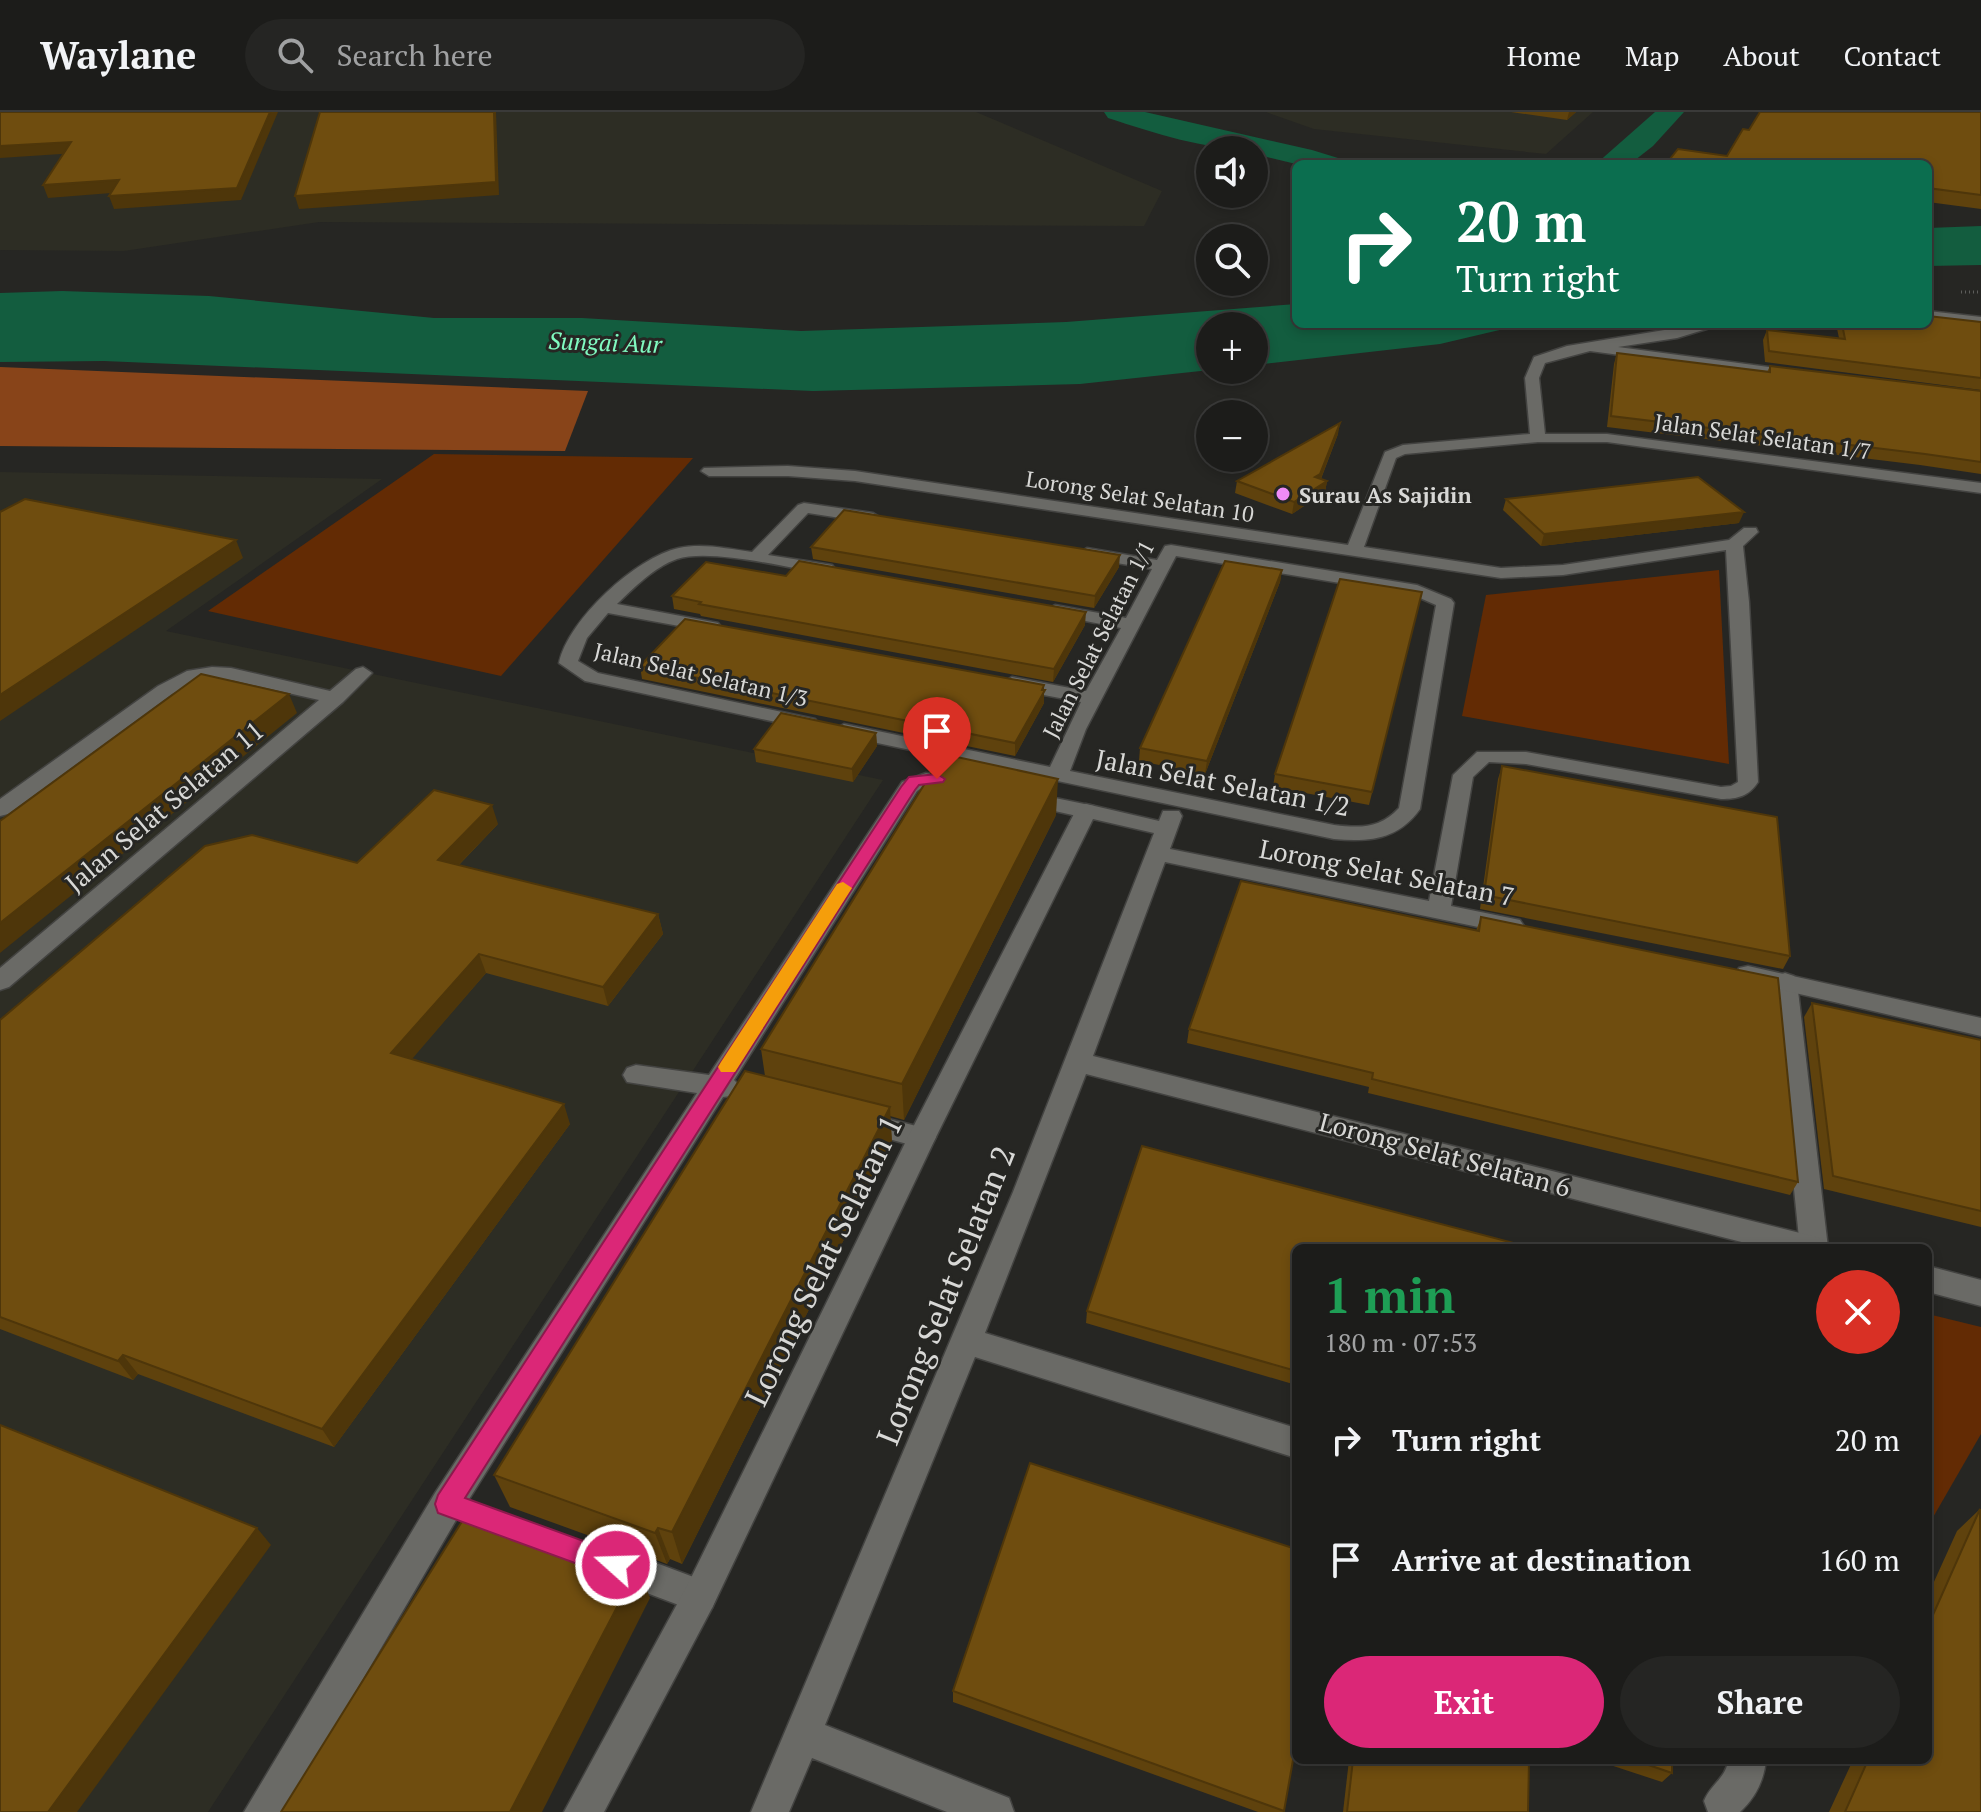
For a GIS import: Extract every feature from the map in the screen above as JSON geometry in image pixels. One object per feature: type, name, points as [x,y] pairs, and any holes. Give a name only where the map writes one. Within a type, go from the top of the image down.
[{"type":"street","points":[[1932,315],[1981,321]]},
{"type":"street","points":[[1538,438],[1532,378],[1539,360],[1567,350],[1695,328]]},
{"type":"street","points":[[1591,347],[1807,376]]},
{"type":"street","name":"Jalan Selat Selatan 1/7","points":[[1354,551],[1390,455],[1403,450],[1538,438],[1607,438],[1981,488]]},
{"type":"street","name":"Lorong Selat Selatan 10","points":[[709,471],[788,471],[855,476],[1501,573],[1533,573],[1742,538],[1740,602],[1748,782],[1743,789],[1735,793],[1721,793],[1526,758],[1484,756],[1463,775],[1439,911]]},
{"type":"street","points":[[757,557],[804,508],[888,520]]},
{"type":"street","name":"Jalan Selat Selatan 1/1","points":[[1057,776],[1092,698],[1183,525]]},
{"type":"street","name":"Jalan Selat Selatan 1/3","points":[[851,574],[757,557],[695,550],[663,558],[604,607],[577,637],[568,654],[568,663],[592,677],[1057,776]]},
{"type":"street","points":[[1072,551],[1167,558]]},
{"type":"street","name":"Jalan Selat Selatan 1/2","points":[[1057,776],[1334,832],[1366,835],[1399,823],[1409,809],[1445,603],[1417,590],[1167,558]]},
{"type":"street","points":[[604,607],[730,630]]},
{"type":"street","points":[[1038,607],[1131,624]]},
{"type":"street","name":"Jalan Selat Selatan 11","points":[[0,981],[363,673]]},
{"type":"street","points":[[0,809],[165,690],[194,675],[231,674],[336,698]]},
{"type":"street","points":[[998,680],[1092,698]]},
{"type":"street","points":[[263,1812],[462,1509],[716,1085],[915,780],[937,779],[982,788]]},
{"type":"street","points":[[1011,795],[1086,811],[1162,842]]},
{"type":"street","name":"Lorong Selat Selatan 2","points":[[770,1812],[968,1341],[1177,801]]},
{"type":"street","name":"Lorong Selat Selatan 1","points":[[583,1812],[700,1596],[922,1137],[1086,811]]},
{"type":"street","name":"Lorong Selat Selatan 7","points":[[1162,842],[1439,911],[1530,929]]},
{"type":"street","points":[[1725,969],[1981,1027]]},
{"type":"street","points":[[1785,982],[1813,1244]]},
{"type":"street","name":"Lorong Selat Selatan 6","points":[[1078,1062],[1495,1165],[1797,1244]]},
{"type":"street","points":[[636,1075],[716,1085],[761,1096]]},
{"type":"street","points":[[834,1115],[922,1137]]},
{"type":"street","points":[[1932,1280],[1981,1293]]},
{"type":"street","points":[[968,1341],[1292,1442]]},
{"type":"street","points":[[581,1553],[700,1596]]},
{"type":"street","points":[[802,1735],[995,1812]]},
{"type":"street","points":[[1723,1801],[1739,1788],[1747,1764]]},
{"type":"shaded area","points":[[0,112],[976,112],[1162,191],[1144,226],[319,222],[124,251],[0,250]]},
{"type":"shaded area","points":[[1266,112],[1593,112],[1546,154],[1314,129]]},
{"type":"shaded area","points":[[0,367],[588,391],[565,451],[0,446]]},
{"type":"shaded area","points":[[434,454],[693,458],[501,676],[208,611]]},
{"type":"shaded area","points":[[0,472],[382,479],[166,631],[883,780],[208,1812],[0,1812]]},
{"type":"shaded area","points":[[1719,570],[1729,764],[1462,716],[1486,595]]},
{"type":"shaded area","points":[[1932,1315],[1981,1327],[1981,1434],[1932,1519]]},
{"type":"water","points":[[1981,226],[1981,265],[1932,266],[1932,228]]},
{"type":"water","name":"Sungai Aur","points":[[62,291],[209,296],[434,318],[582,318],[801,331],[1066,322],[1292,304],[1292,328],[1508,328],[1440,344],[1268,363],[1268,312],[1196,312],[1196,372],[1080,384],[813,391],[104,361],[0,362],[0,293]]},
{"type":"building","points":[[0,112],[270,112],[237,188],[109,196],[119,180],[43,185],[71,142],[0,146]]},
{"type":"building","points":[[320,112],[494,112],[496,182],[295,196]]},
{"type":"building","points":[[1760,112],[1981,112],[1981,195],[1932,189],[1932,160],[1669,160],[1678,149],[1727,156],[1743,129],[1749,130]]},
{"type":"building","points":[[1932,316],[1981,322],[1981,378],[1769,351],[1767,330],[1845,339],[1843,328],[1932,328]]},
{"type":"building","points":[[1617,353],[1770,372],[1770,366],[1981,391],[1981,462],[1611,416]]},
{"type":"building","points":[[1340,423],[1320,474],[1315,477],[1327,481],[1294,502],[1237,481],[1253,472],[1268,472],[1268,464]]},
{"type":"building","points":[[1698,477],[1744,512],[1544,534],[1506,499]]},
{"type":"building","points":[[25,499],[236,540],[0,695],[0,512]]},
{"type":"building","points":[[844,510],[1120,555],[1095,596],[811,547]]},
{"type":"building","points":[[799,561],[1086,612],[1054,669],[699,604],[701,602],[672,596],[706,562],[786,576]]},
{"type":"building","points":[[1225,561],[1282,570],[1207,761],[1140,748]]},
{"type":"building","points":[[1340,579],[1422,592],[1372,792],[1275,774]]},
{"type":"building","points":[[685,619],[1044,685],[1042,690],[1045,690],[1015,743],[640,666]]},
{"type":"building","points":[[201,674],[289,694],[0,923],[0,821]]},
{"type":"building","points":[[781,713],[876,733],[852,769],[754,749]]},
{"type":"building","points":[[943,754],[1058,779],[902,1084],[761,1049]]},
{"type":"building","points":[[1502,766],[1777,817],[1790,956],[1484,895]]},
{"type":"building","points":[[434,790],[492,805],[438,860],[658,914],[603,987],[479,954],[391,1053],[564,1104],[322,1429],[123,1355],[118,1361],[0,1317],[0,1020],[205,846],[252,835],[357,863]]},
{"type":"building","points":[[1241,881],[1479,931],[1481,917],[1778,978],[1798,1182],[1372,1079],[1373,1073],[1189,1029]]},
{"type":"building","points":[[1812,1003],[1981,1040],[1981,1211],[1833,1176]]},
{"type":"building","points":[[745,1071],[890,1107],[672,1532],[658,1528],[655,1533],[494,1475]]},
{"type":"building","points":[[1142,1146],[1518,1244],[1292,1244],[1292,1370],[1087,1311]]},
{"type":"building","points":[[0,1425],[257,1528],[48,1812],[0,1812]]},
{"type":"building","points":[[1030,1463],[1292,1548],[1292,1764],[1284,1811],[953,1691]]},
{"type":"building","points":[[471,1507],[638,1567],[510,1812],[281,1812]]},
{"type":"building","points":[[1980,1509],[1981,1812],[1845,1812],[1866,1764],[1932,1764],[1932,1617]]},
{"type":"building","points":[[1353,1764],[1529,1764],[1528,1812],[1347,1812]]},
{"type":"building","points":[[1646,1764],[1672,1764],[1672,1773]]},
{"type":"waterway","points":[[1118,112],[1314,160]]},
{"type":"waterway","points":[[1616,160],[1643,140],[1670,112]]},
{"type":"slow traffic","points":[[728,1067],[843,888]]},
{"type":"place","name":"Surau As Sajidin","points":[[1283,494]]},
{"type":"route","points":[[616,1565],[447,1504],[909,787],[915,780],[937,779]]}]
